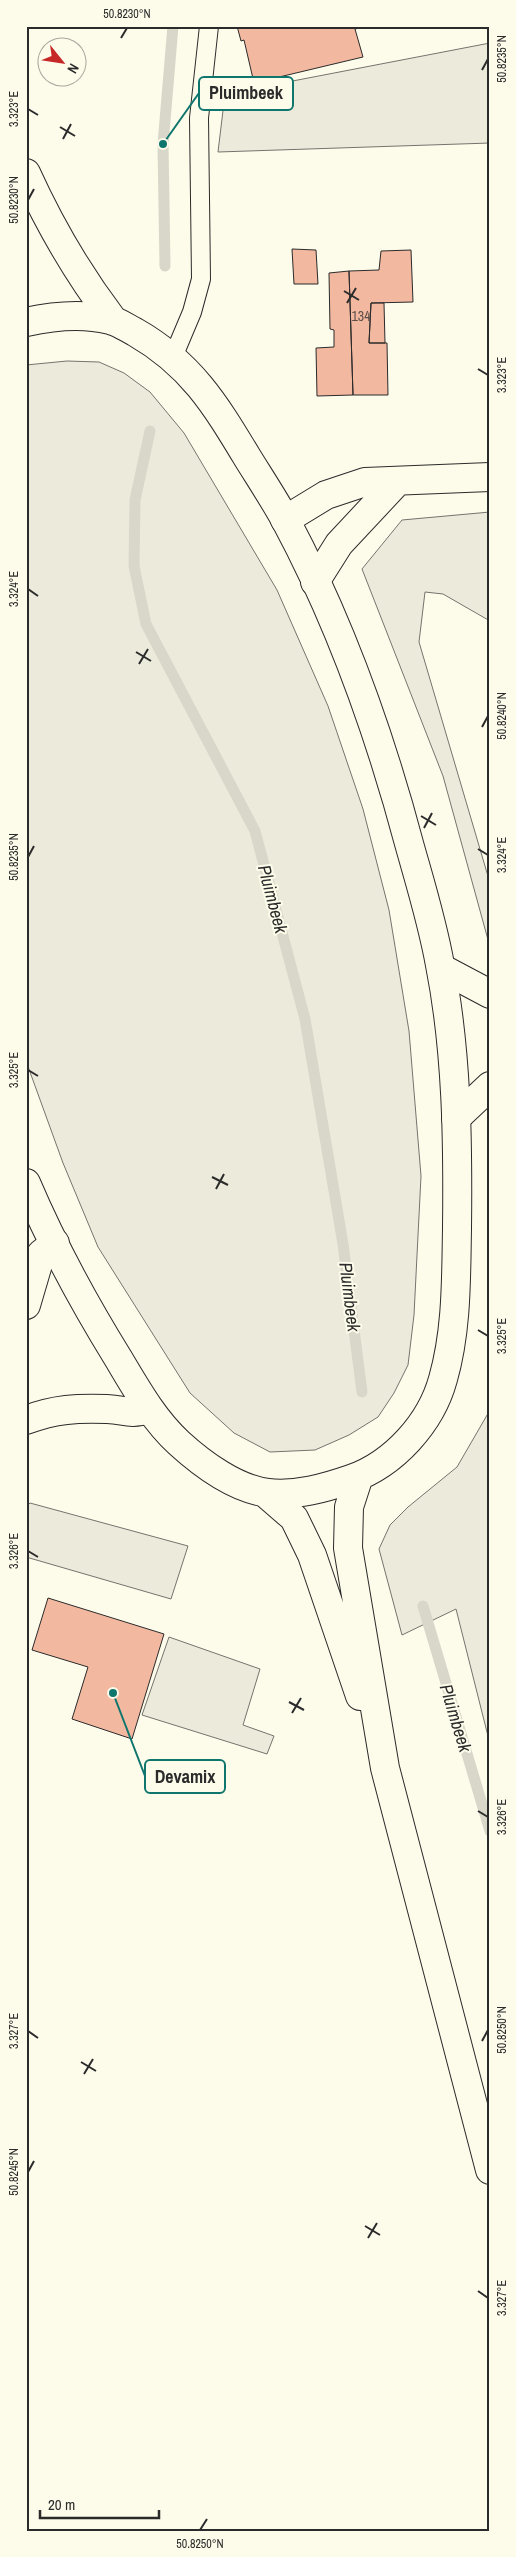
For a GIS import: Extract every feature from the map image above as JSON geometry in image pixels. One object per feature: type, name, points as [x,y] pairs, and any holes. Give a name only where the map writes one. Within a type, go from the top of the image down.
[{"type":"main road","points":[[26,173],[49,222],[85,282],[113,320],[173,357],[203,388],[285,520],[339,633],[370,710],[401,810],[430,917],[441,968],[449,1030],[456,1118],[456,1288],[452,1340],[443,1382],[432,1406],[400,1449],[379,1466],[359,1476],[323,1488],[295,1492],[265,1492],[235,1482],[201,1461],[177,1442],[149,1409],[88,1309],[26,1183]]},
{"type":"main road","points":[[26,322],[66,315],[113,320]]},
{"type":"main road","points":[[285,520],[326,495],[365,482],[396,483],[490,477]]},
{"type":"main road","points":[[315,582],[339,544],[396,483]]},
{"type":"main road","points":[[441,968],[490,994]]},
{"type":"main road","points":[[456,1118],[490,1086]]},
{"type":"main road","points":[[26,1305],[41,1254],[55,1243]]},
{"type":"main road","points":[[26,1420],[61,1409],[110,1409],[134,1413],[149,1409]]},
{"type":"main road","points":[[359,1476],[349,1507],[348,1548],[385,1768]]},
{"type":"main road","points":[[265,1492],[294,1518],[312,1555],[385,1768],[490,2170]]},
{"type":"lane","points":[[173,357],[192,312],[201,279],[199,118],[209,26]]},
{"type":"shaded area","points":[[490,43],[490,143],[218,152],[225,94]]},
{"type":"shaded area","points":[[67,361],[99,362],[124,373],[150,392],[184,433],[277,590],[328,706],[363,809],[389,910],[409,1031],[421,1176],[414,1315],[408,1365],[394,1393],[378,1417],[349,1435],[315,1450],[270,1452],[234,1433],[190,1393],[98,1247],[63,1163],[26,1061],[26,365]]},
{"type":"shaded area","points":[[490,512],[490,621],[443,594],[425,592],[419,642],[490,883],[490,947],[443,776],[362,569],[402,520]]},
{"type":"shaded area","points":[[490,1410],[490,1744],[456,1609],[402,1635],[379,1549],[390,1525],[408,1507],[457,1467]]},
{"type":"shaded area","points":[[30,1503],[188,1546],[171,1599],[26,1557],[26,1507]]},
{"type":"shaded area","points":[[169,1637],[260,1669],[243,1725],[274,1736],[267,1754],[142,1715]]},
{"type":"building","points":[[237,26],[369,26],[355,29],[363,57],[254,83],[244,40],[241,41]]},
{"type":"building","points":[[292,249],[316,250],[318,284],[294,284]]},
{"type":"building","points":[[411,250],[413,302],[371,303],[369,343],[387,343],[388,395],[353,395],[349,271],[379,270],[381,251]]},
{"type":"building","points":[[349,271],[353,395],[317,396],[316,348],[334,347],[334,330],[330,329],[329,273]]},
{"type":"building","points":[[371,303],[384,303],[385,343],[369,343]]},
{"type":"building","points":[[48,1598],[164,1634],[132,1739],[72,1719],[88,1667],[32,1650]]},
{"type":"waterway","name":"Pluimbeek","points":[[165,266],[163,144],[173,26]]},
{"type":"waterway","name":"Pluimbeek","points":[[150,431],[135,500],[134,566],[146,624],[255,831],[305,1019],[343,1244],[362,1392]]},
{"type":"waterway","name":"Pluimbeek","points":[[423,1606],[490,1831]]},
{"type":"place","name":"Pluimbeek","points":[[163,144]]},
{"type":"place","name":"Devamix","points":[[113,1693]]}]
